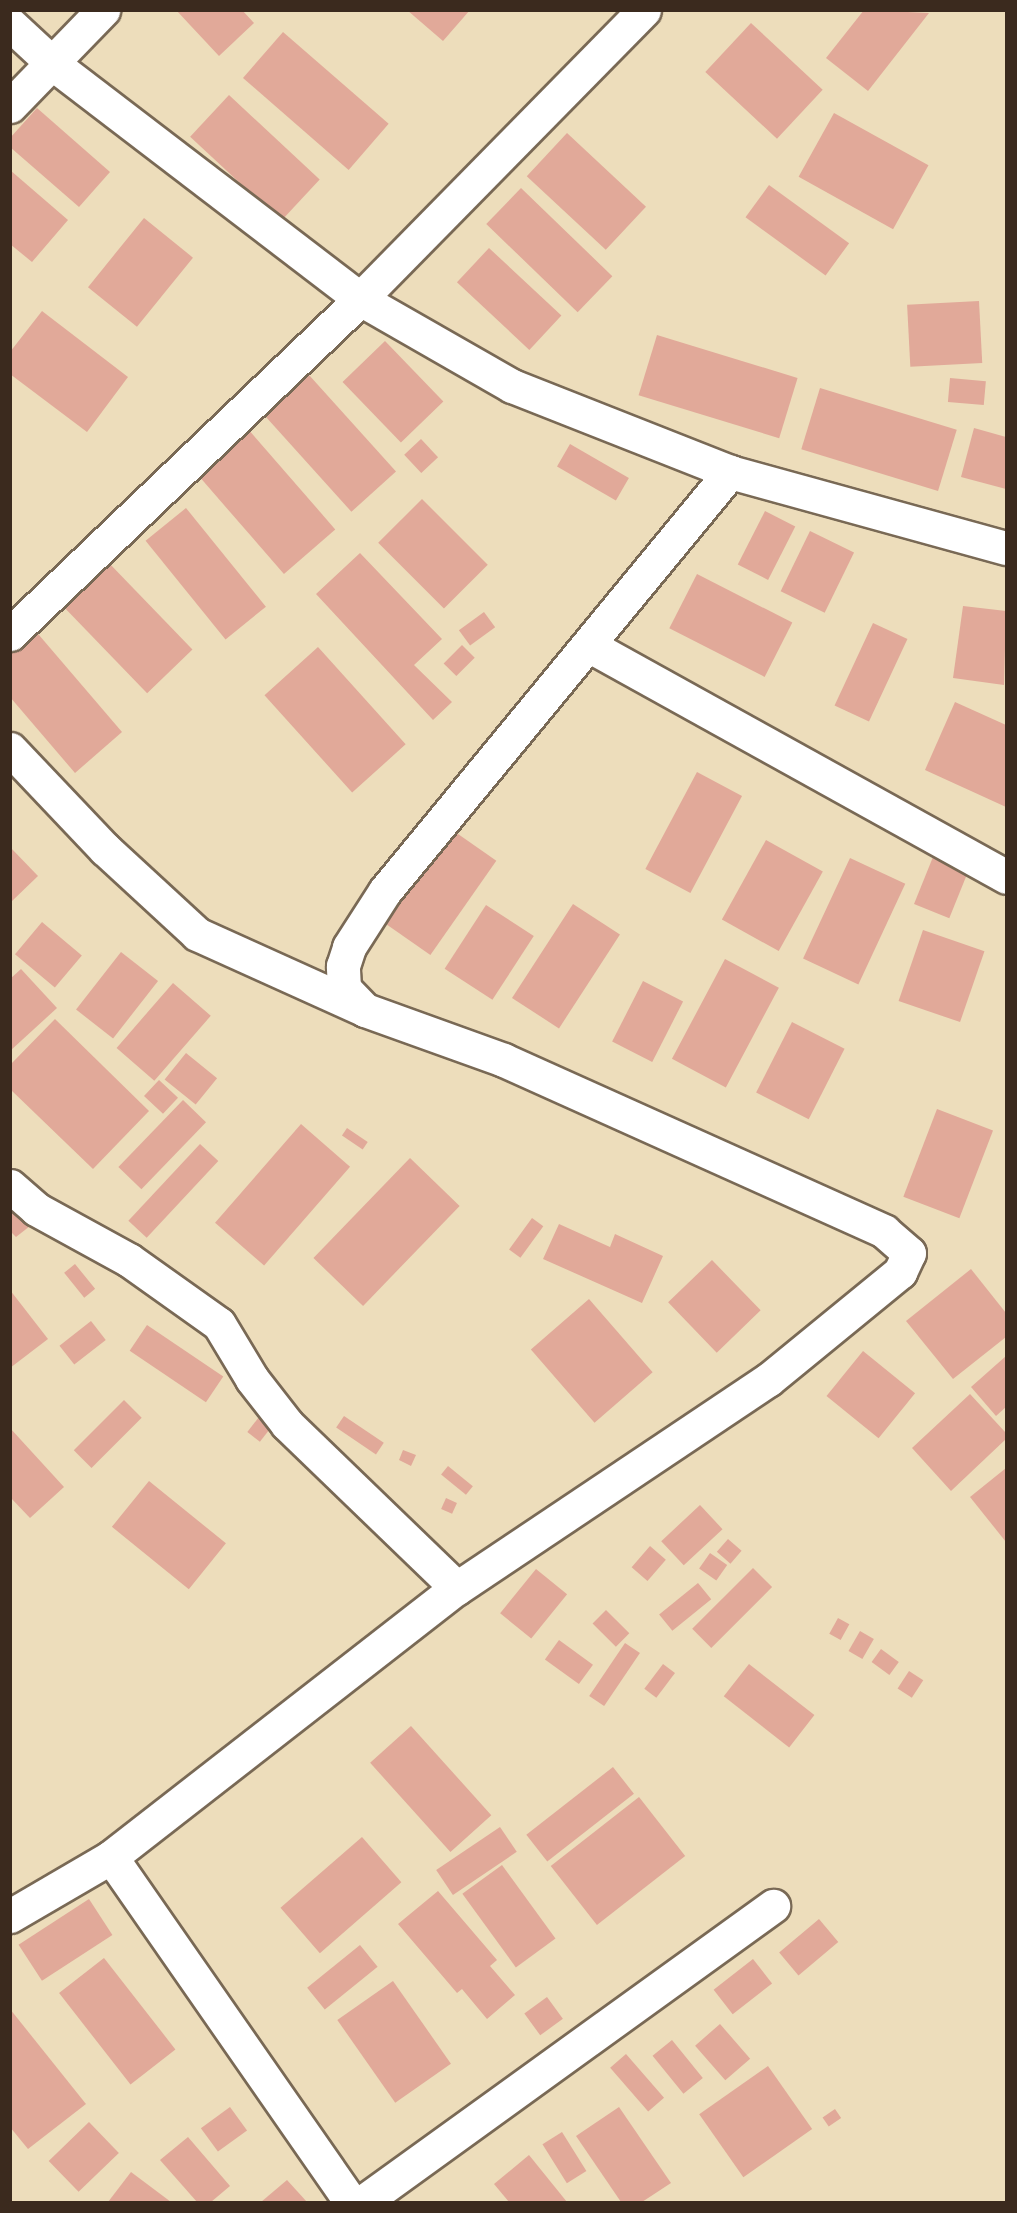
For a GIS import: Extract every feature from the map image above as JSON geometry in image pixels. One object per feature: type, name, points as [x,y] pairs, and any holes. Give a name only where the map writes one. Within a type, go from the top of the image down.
[{"type":"street","points":[[10,106],[103,10]]},
{"type":"street","points":[[10,634],[360,299],[644,10]]},
{"type":"street","points":[[10,24],[53,64],[360,299],[512,386],[730,472],[1006,548]]},
{"type":"street","points":[[365,1010],[344,988],[343,966],[349,947],[385,891],[590,645],[730,472]]},
{"type":"street","points":[[590,645],[1006,876]]},
{"type":"street","points":[[10,749],[105,849],[197,934],[365,1010],[504,1060],[688,1142],[884,1231],[909,1253],[900,1272],[881,1290],[768,1380],[457,1588],[111,1857],[10,1916]]},
{"type":"street","points":[[10,1186],[36,1209],[129,1260],[219,1324],[252,1379],[287,1424],[457,1588]]},
{"type":"street","points":[[111,1857],[351,2202]]},
{"type":"street","points":[[363,2202],[773,1906]]},
{"type":"building","points":[[176,10],[242,10],[254,23],[219,56]]},
{"type":"building","points":[[407,10],[470,10],[443,41]]},
{"type":"building","points":[[864,10],[929,13],[868,91],[826,58]]},
{"type":"building","points":[[751,23],[823,90],[777,139],[705,72]]},
{"type":"building","points":[[283,32],[389,124],[349,170],[243,78]]},
{"type":"building","points":[[229,95],[320,180],[281,221],[190,137]]},
{"type":"building","points":[[37,108],[110,172],[79,207],[10,147],[10,138]]},
{"type":"building","points":[[834,113],[928,165],[893,229],[799,177]]},
{"type":"building","points":[[567,133],[646,207],[606,250],[527,176]]},
{"type":"building","points":[[10,170],[68,220],[32,262],[10,244]]},
{"type":"building","points":[[769,185],[849,243],[826,276],[745,217]]},
{"type":"building","points":[[521,188],[612,276],[578,312],[486,224]]},
{"type":"building","points":[[144,218],[193,258],[137,327],[88,287]]},
{"type":"building","points":[[489,248],[561,316],[529,350],[457,282]]},
{"type":"building","points":[[979,301],[982,363],[910,367],[907,305]]},
{"type":"building","points":[[42,311],[128,377],[87,432],[10,374],[10,352]]},
{"type":"building","points":[[657,335],[798,378],[779,438],[639,395]]},
{"type":"building","points":[[385,341],[443,401],[401,442],[343,382]]},
{"type":"building","points":[[309,375],[396,472],[351,512],[264,415]]},
{"type":"building","points":[[950,378],[986,381],[984,405],[948,402]]},
{"type":"building","points":[[820,388],[957,430],[938,491],[801,449]]},
{"type":"building","points":[[974,428],[1006,437],[1006,489],[961,477]]},
{"type":"building","points":[[248,429],[335,529],[284,574],[197,474]]},
{"type":"building","points":[[421,439],[438,457],[421,473],[404,455]]},
{"type":"building","points":[[570,444],[629,478],[616,501],[557,467]]},
{"type":"building","points":[[422,499],[488,565],[444,609],[378,543]]},
{"type":"building","points":[[186,508],[266,607],[226,639],[146,541]]},
{"type":"building","points":[[765,511],[795,526],[768,580],[738,564]]},
{"type":"building","points":[[810,531],[854,552],[825,613],[781,591]]},
{"type":"building","points":[[360,553],[442,639],[414,665],[452,702],[433,720],[316,594]]},
{"type":"building","points":[[107,561],[192,649],[147,693],[62,605]]},
{"type":"building","points":[[697,574],[792,623],[765,677],[669,628]]},
{"type":"building","points":[[963,606],[1006,611],[1004,685],[953,678]]},
{"type":"building","points":[[484,612],[495,627],[470,646],[459,630]]},
{"type":"building","points":[[873,623],[907,639],[869,722],[835,705]]},
{"type":"building","points":[[33,628],[122,732],[75,773],[10,697],[10,647]]},
{"type":"building","points":[[462,645],[475,658],[456,676],[444,663]]},
{"type":"building","points":[[318,647],[406,744],[352,793],[264,695]]},
{"type":"building","points":[[955,702],[1006,725],[1006,807],[925,770]]},
{"type":"building","points":[[697,772],[742,796],[690,893],[645,869]]},
{"type":"building","points":[[448,827],[496,861],[430,955],[382,921]]},
{"type":"building","points":[[766,840],[823,872],[779,951],[722,920]]},
{"type":"building","points":[[10,847],[38,876],[10,903]]},
{"type":"building","points":[[935,852],[970,866],[949,918],[914,904]]},
{"type":"building","points":[[850,858],[905,884],[858,984],[803,959]]},
{"type":"building","points":[[573,904],[620,934],[559,1028],[512,998]]},
{"type":"building","points":[[486,905],[534,936],[492,1000],[445,969]]},
{"type":"building","points":[[42,922],[82,955],[55,988],[15,954]]},
{"type":"building","points":[[923,930],[984,951],[960,1022],[899,1001]]},
{"type":"building","points":[[121,952],[158,981],[113,1038],[76,1010]]},
{"type":"building","points":[[725,959],[779,988],[726,1087],[672,1059]]},
{"type":"building","points":[[21,969],[57,1008],[10,1051],[10,979]]},
{"type":"building","points":[[643,981],[683,1001],[652,1062],[612,1042]]},
{"type":"building","points":[[173,983],[211,1016],[154,1081],[117,1048]]},
{"type":"building","points":[[55,1019],[149,1111],[93,1169],[10,1089],[10,1065]]},
{"type":"building","points":[[792,1022],[845,1049],[809,1119],[756,1092]]},
{"type":"building","points":[[186,1053],[217,1078],[196,1105],[165,1079]]},
{"type":"building","points":[[159,1080],[178,1098],[163,1114],[144,1096]]},
{"type":"building","points":[[183,1100],[206,1122],[141,1189],[118,1167]]},
{"type":"building","points":[[937,1109],[993,1131],[959,1218],[903,1197]]},
{"type":"building","points":[[301,1124],[350,1167],[264,1266],[215,1223]]},
{"type":"building","points":[[347,1128],[368,1142],[363,1149],[342,1135]]},
{"type":"building","points":[[200,1144],[218,1161],[147,1238],[128,1221]]},
{"type":"building","points":[[410,1158],[460,1206],[363,1306],[313,1258]]},
{"type":"building","points":[[12,1205],[30,1226],[16,1237],[10,1231]]},
{"type":"building","points":[[532,1218],[543,1226],[520,1258],[509,1250]]},
{"type":"building","points":[[559,1224],[610,1247],[615,1234],[663,1256],[642,1303],[543,1259]]},
{"type":"building","points":[[712,1260],[761,1310],[717,1353],[668,1302]]},
{"type":"building","points":[[75,1264],[95,1289],[84,1298],[64,1273]]},
{"type":"building","points":[[971,1269],[1006,1313],[1006,1337],[953,1379],[906,1321]]},
{"type":"building","points":[[10,1290],[48,1339],[10,1368]]},
{"type":"building","points":[[589,1299],[653,1372],[595,1423],[531,1350]]},
{"type":"building","points":[[91,1321],[106,1340],[74,1365],[59,1346]]},
{"type":"building","points":[[147,1325],[223,1376],[206,1402],[130,1351]]},
{"type":"building","points":[[863,1351],[915,1393],[879,1438],[826,1396]]},
{"type":"building","points":[[1006,1356],[1006,1407],[996,1416],[971,1387]]},
{"type":"building","points":[[970,1394],[1006,1433],[1006,1439],[951,1491],[912,1448]]},
{"type":"building","points":[[124,1400],[142,1418],[91,1468],[74,1450]]},
{"type":"building","points":[[344,1416],[384,1443],[376,1454],[336,1428]]},
{"type":"building","points":[[259,1417],[272,1427],[260,1442],[247,1432]]},
{"type":"building","points":[[10,1428],[64,1487],[30,1518],[10,1497]]},
{"type":"building","points":[[403,1450],[416,1455],[411,1466],[399,1460]]},
{"type":"building","points":[[448,1466],[473,1486],[466,1495],[441,1475]]},
{"type":"building","points":[[1006,1468],[1006,1542],[970,1497]]},
{"type":"building","points":[[149,1481],[226,1543],[189,1589],[112,1527]]},
{"type":"building","points":[[446,1498],[457,1503],[452,1514],[441,1509]]},
{"type":"building","points":[[700,1505],[723,1529],[684,1565],[661,1541]]},
{"type":"building","points":[[728,1539],[742,1551],[730,1564],[717,1552]]},
{"type":"building","points":[[650,1546],[666,1560],[647,1581],[632,1567]]},
{"type":"building","points":[[710,1553],[727,1565],[716,1581],[699,1569]]},
{"type":"building","points":[[753,1568],[772,1587],[711,1648],[692,1629]]},
{"type":"building","points":[[536,1569],[567,1594],[531,1638],[500,1613]]},
{"type":"building","points":[[698,1583],[711,1599],[672,1631],[659,1614]]},
{"type":"building","points":[[606,1610],[629,1633],[616,1647],[593,1623]]},
{"type":"building","points":[[838,1618],[849,1624],[841,1640],[829,1634]]},
{"type":"building","points":[[860,1631],[874,1639],[862,1659],[848,1651]]},
{"type":"building","points":[[559,1640],[593,1665],[579,1684],[545,1659]]},
{"type":"building","points":[[625,1643],[640,1653],[604,1706],[589,1696]]},
{"type":"building","points":[[881,1649],[899,1662],[889,1675],[872,1662]]},
{"type":"building","points":[[663,1664],[675,1673],[656,1698],[644,1689]]},
{"type":"building","points":[[749,1664],[814,1715],[789,1747],[724,1696]]},
{"type":"building","points":[[909,1671],[923,1680],[912,1698],[898,1689]]},
{"type":"building","points":[[411,1726],[491,1815],[450,1852],[370,1763]]},
{"type":"building","points":[[613,1767],[634,1794],[547,1862],[526,1835]]},
{"type":"building","points":[[639,1797],[685,1856],[597,1925],[551,1866]]},
{"type":"building","points":[[500,1827],[517,1852],[453,1895],[436,1870]]},
{"type":"building","points":[[362,1837],[401,1882],[320,1953],[280,1908]]},
{"type":"building","points":[[502,1865],[555,1939],[516,1967],[462,1894]]},
{"type":"building","points":[[438,1891],[497,1960],[490,1966],[515,1995],[487,2019],[462,1989],[457,1993],[398,1924]]},
{"type":"building","points":[[89,1899],[112,1935],[42,1981],[19,1945]]},
{"type":"building","points":[[819,1919],[838,1942],[798,1975],[779,1952]]},
{"type":"building","points":[[360,1945],[378,1967],[325,2010],[307,1988]]},
{"type":"building","points":[[104,1958],[175,2049],[131,2085],[59,1993]]},
{"type":"building","points":[[753,1959],[772,1983],[733,2014],[714,1990]]},
{"type":"building","points":[[393,1981],[451,2064],[395,2103],[337,2020]]},
{"type":"building","points":[[547,1997],[563,2019],[540,2035],[524,2013]]},
{"type":"building","points":[[10,2009],[86,2104],[28,2149],[10,2127]]},
{"type":"building","points":[[720,2024],[750,2059],[725,2080],[695,2046]]},
{"type":"building","points":[[672,2040],[703,2078],[683,2094],[653,2056]]},
{"type":"building","points":[[626,2054],[664,2098],[648,2112],[610,2068]]},
{"type":"building","points":[[768,2066],[812,2129],[743,2177],[699,2114]]},
{"type":"building","points":[[230,2107],[247,2130],[218,2152],[201,2128]]},
{"type":"building","points":[[619,2107],[671,2183],[642,2202],[621,2202],[576,2136]]},
{"type":"building","points":[[835,2109],[841,2118],[829,2127],[823,2117]]},
{"type":"building","points":[[89,2122],[119,2153],[79,2192],[49,2161]]},
{"type":"building","points":[[562,2132],[586,2171],[567,2183],[542,2144]]},
{"type":"building","points":[[188,2137],[230,2186],[211,2202],[197,2202],[160,2160]]},
{"type":"building","points":[[529,2155],[567,2202],[509,2202],[494,2184]]},
{"type":"building","points":[[131,2172],[171,2202],[108,2202]]},
{"type":"building","points":[[287,2180],[307,2202],[261,2202]]}]
